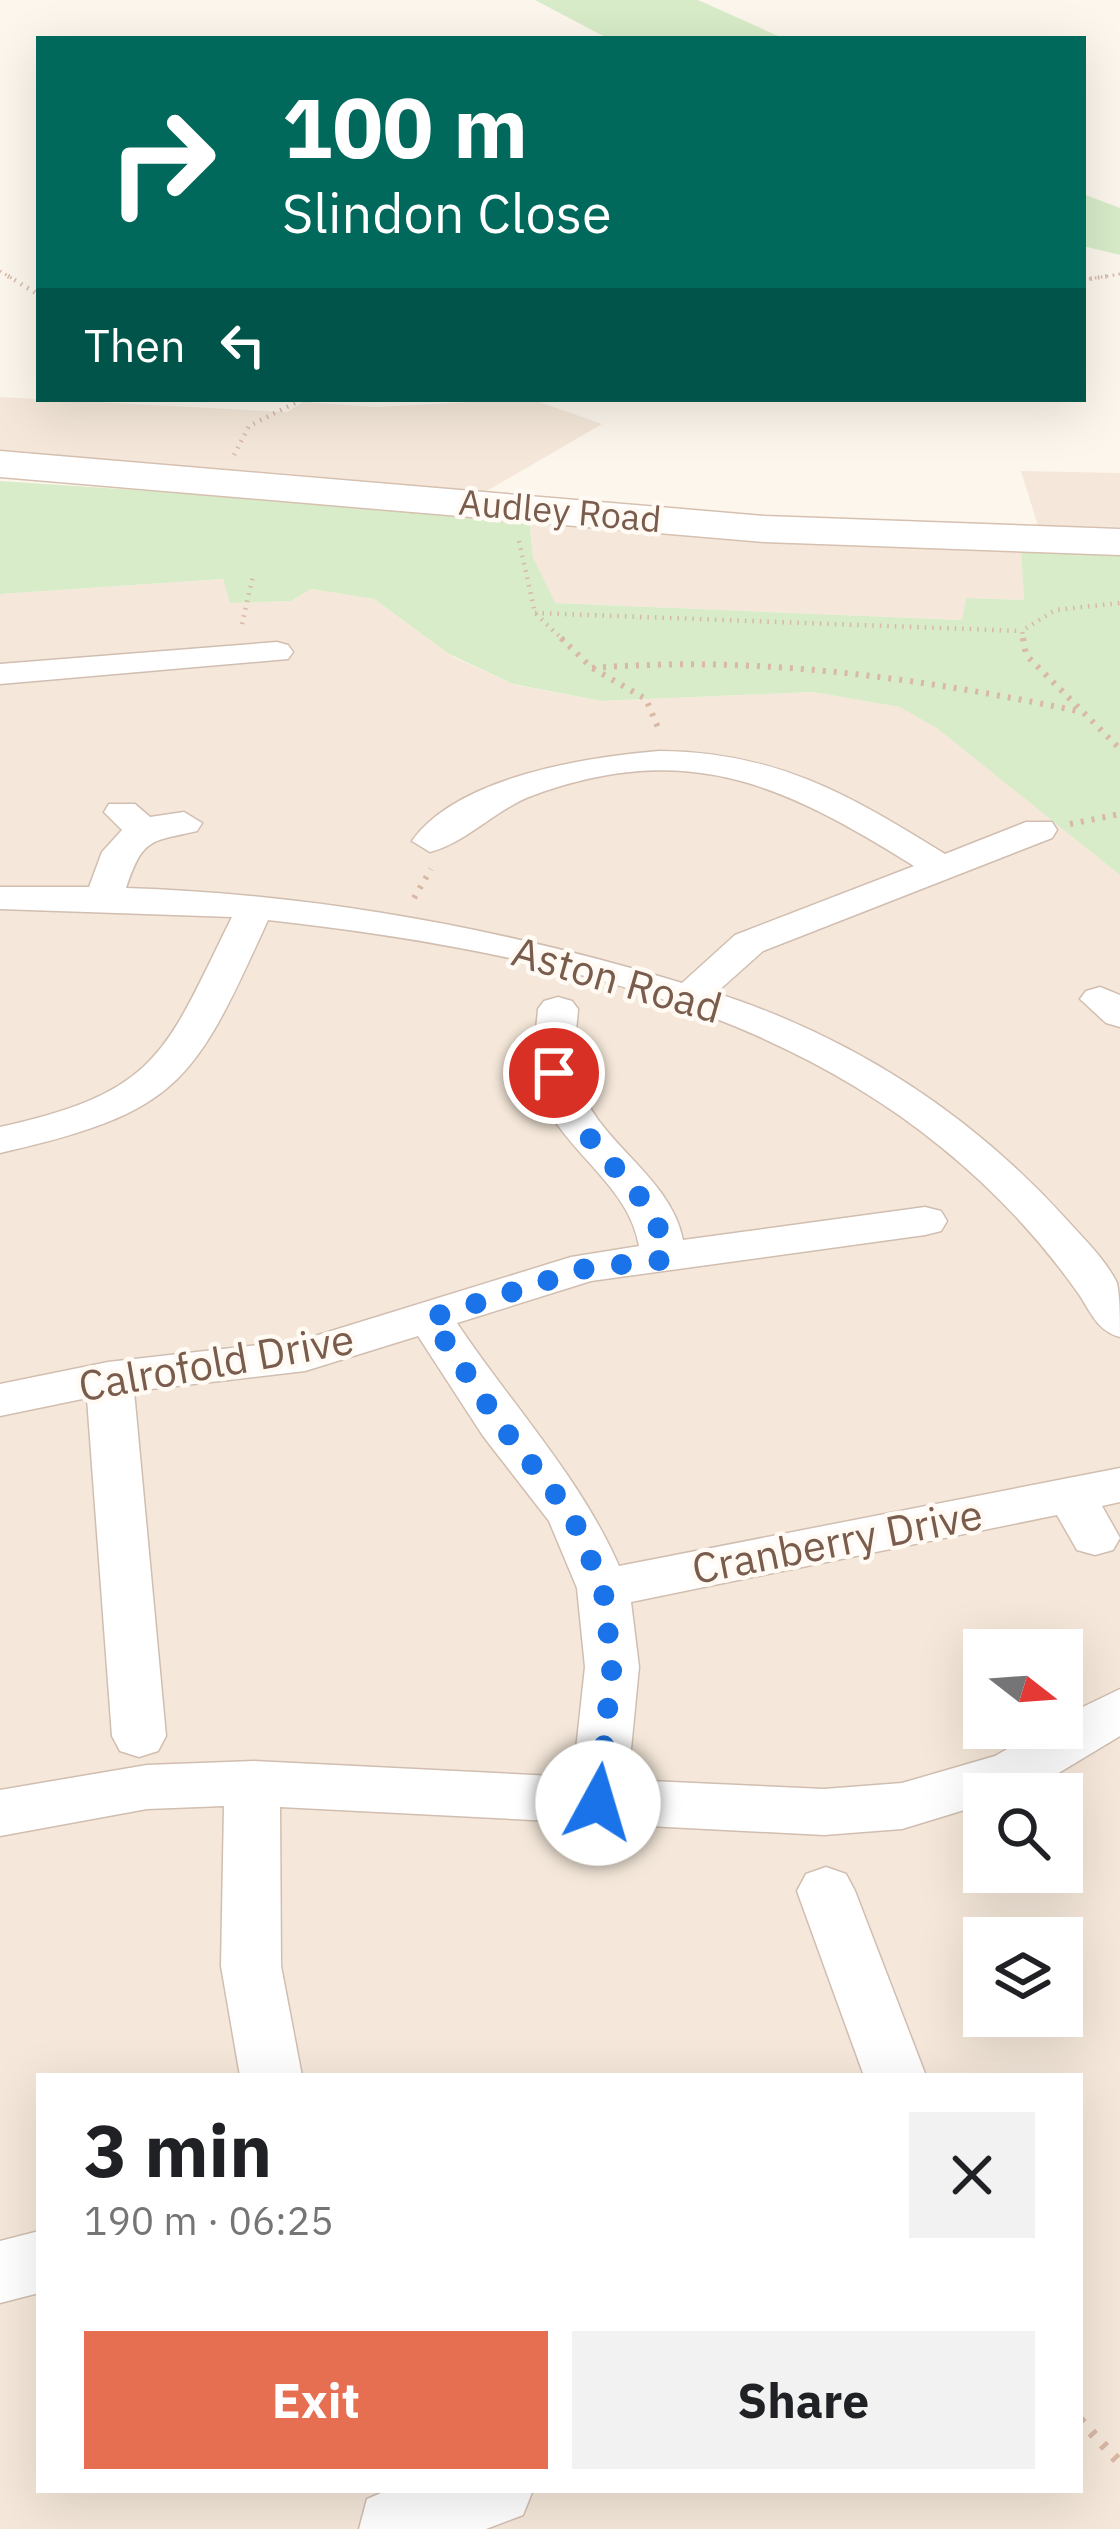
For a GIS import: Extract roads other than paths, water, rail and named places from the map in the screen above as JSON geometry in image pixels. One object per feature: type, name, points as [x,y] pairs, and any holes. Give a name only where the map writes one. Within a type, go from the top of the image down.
[{"type":"main road","name":"Audley Road","points":[[0,464],[765,530],[1120,542]]},
{"type":"street","points":[[0,674],[240,646],[277,652]]},
{"type":"street","points":[[430,841],[489,801],[569,773],[632,763],[697,765],[760,772],[831,800],[940,866]]},
{"type":"street","points":[[104,896],[132,820],[184,823]]},
{"type":"street","points":[[688,997],[749,943],[1039,830]]},
{"type":"street","name":"Aston Road","points":[[0,898],[104,896],[256,906],[397,926],[470,937],[688,997],[838,1058],[909,1101],[1107,1276],[1120,1322]]},
{"type":"street","points":[[0,1140],[71,1125],[130,1094],[180,1057],[256,906]]},
{"type":"street","points":[[558,1009],[554,1073],[577,1123],[656,1216],[664,1260]]},
{"type":"street","name":"Calrofold Drive","points":[[0,1400],[108,1378],[305,1355],[587,1268],[925,1221]]},
{"type":"street","points":[[430,1318],[500,1424],[571,1514],[603,1588],[612,1667],[598,1803]]},
{"type":"street","points":[[108,1378],[124,1482],[124,1594],[139,1736]]},
{"type":"street","name":"Cranberry Drive","points":[[603,1588],[1095,1506]]},
{"type":"street","points":[[0,1813],[147,1787],[254,1783],[824,1812],[902,1806],[1012,1774],[1120,1710]]},
{"type":"street","points":[[254,1783],[244,1894],[253,2012],[270,2073]]},
{"type":"street","points":[[826,1891],[895,2073]]},
{"type":"street","points":[[0,2272],[36,2263]]},
{"type":"street","points":[[389,2514],[484,2493]]}]
